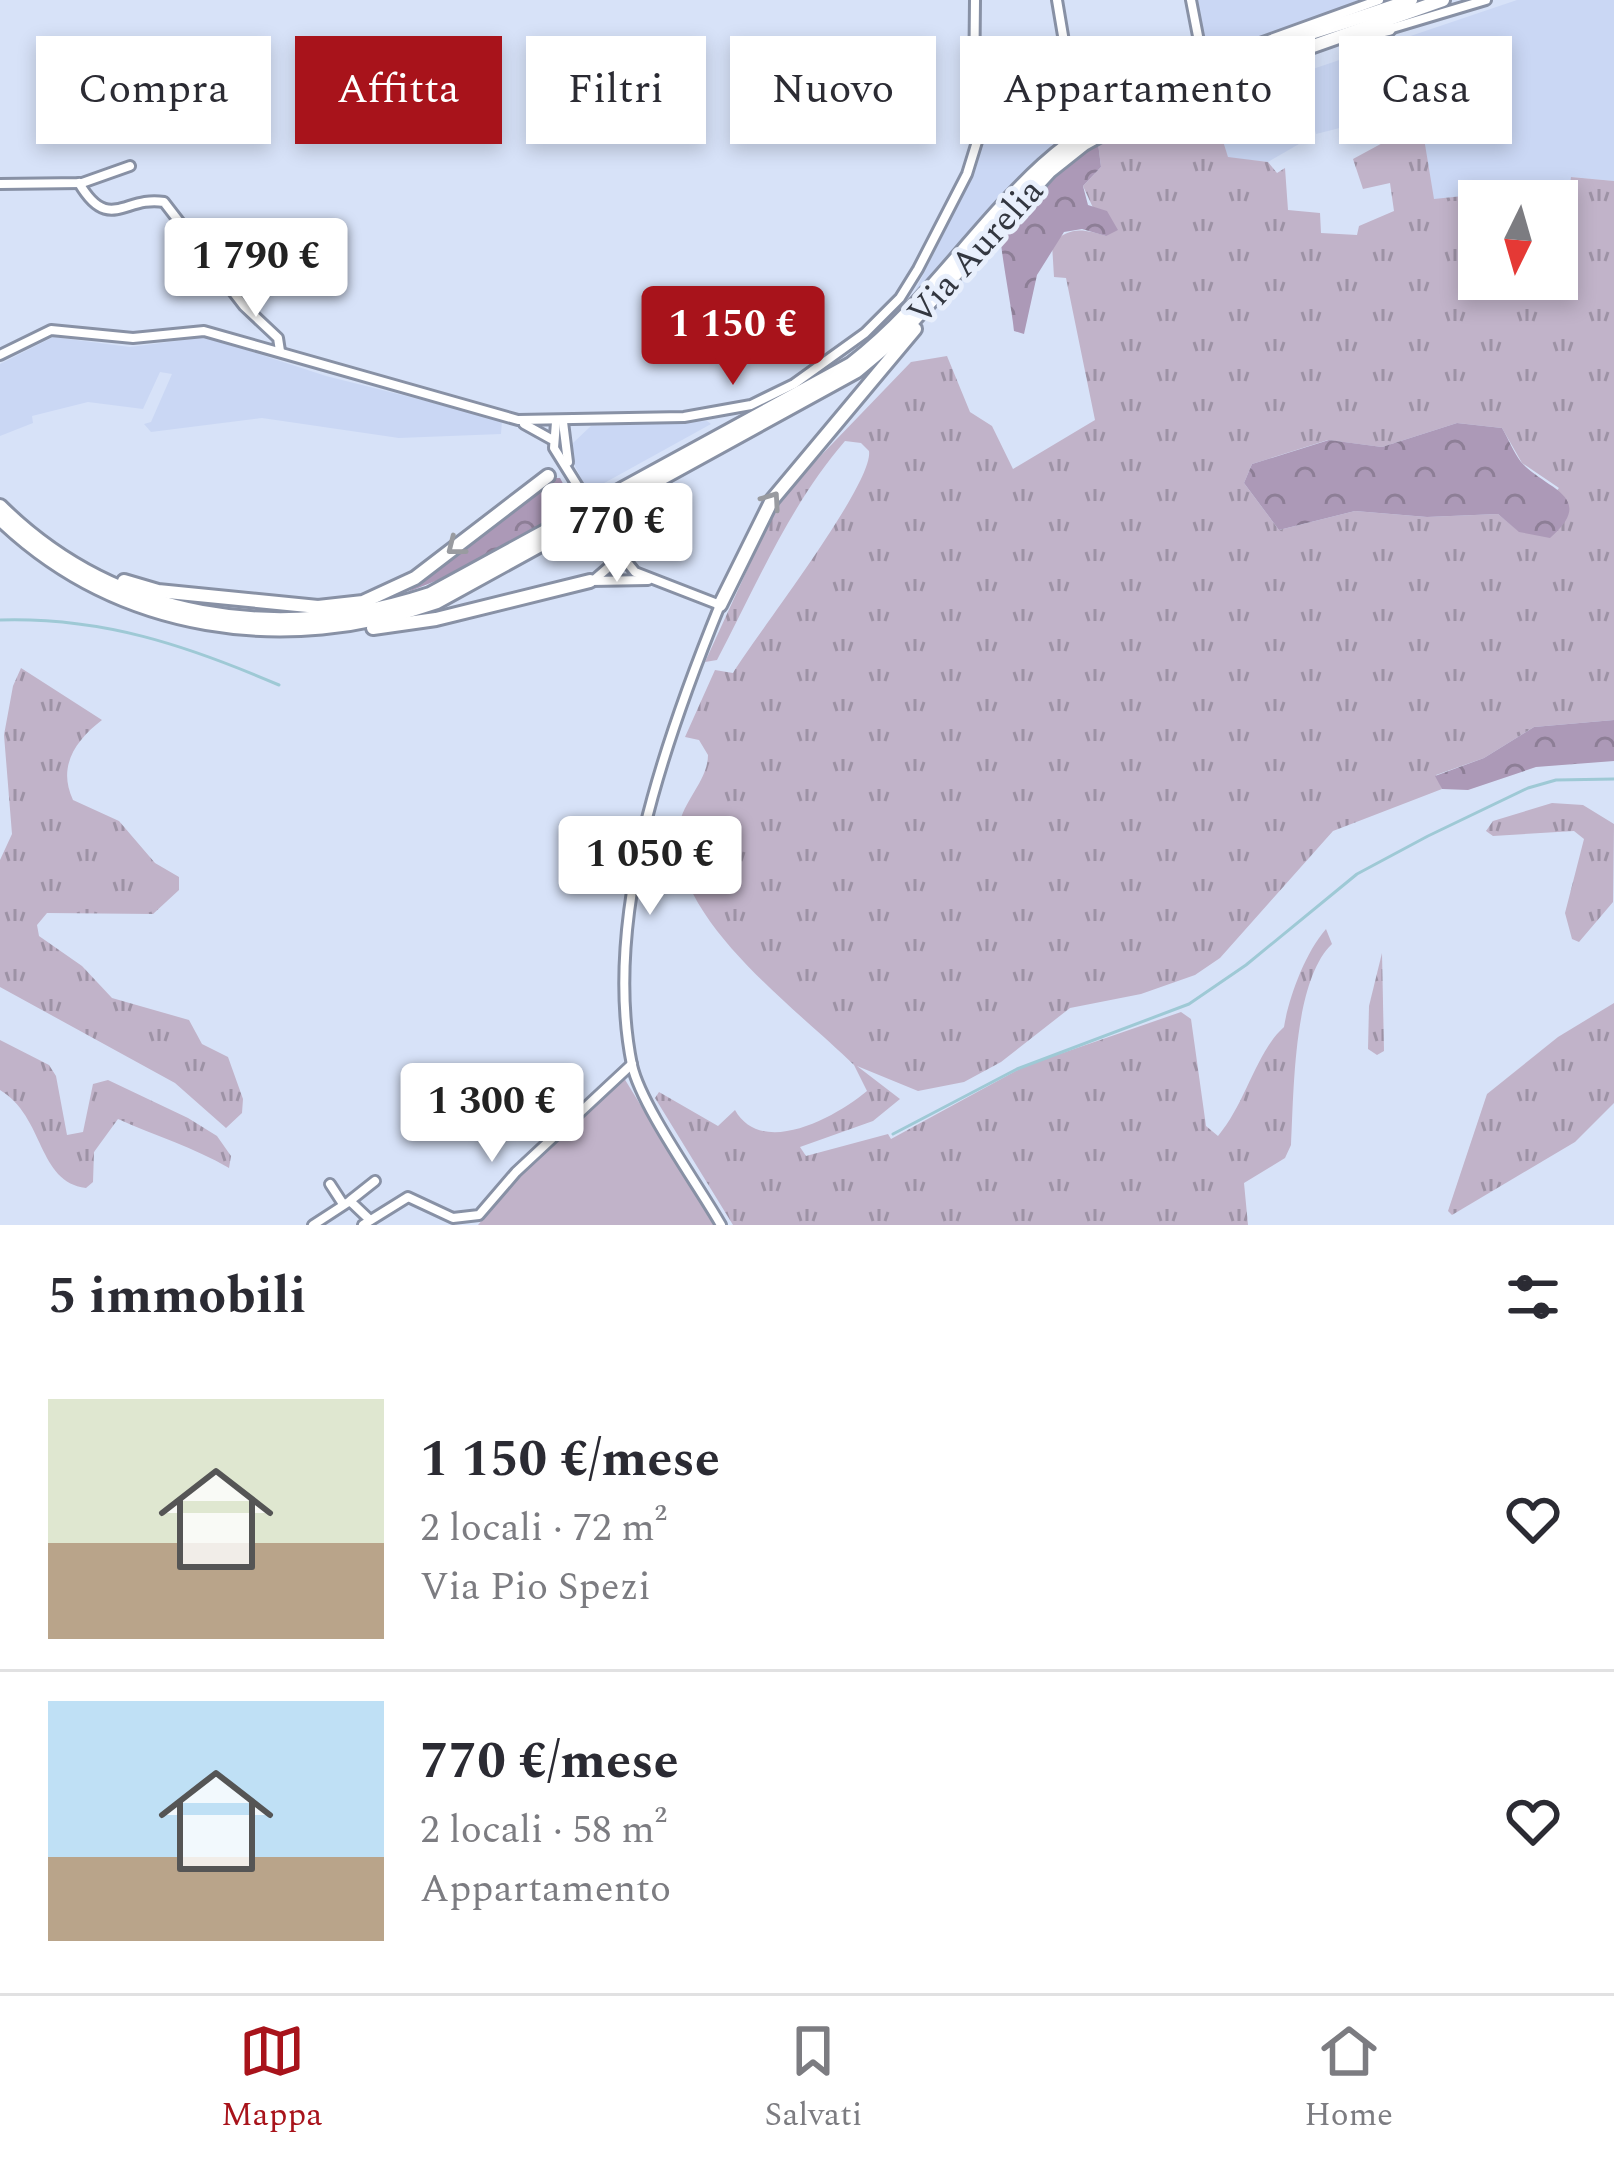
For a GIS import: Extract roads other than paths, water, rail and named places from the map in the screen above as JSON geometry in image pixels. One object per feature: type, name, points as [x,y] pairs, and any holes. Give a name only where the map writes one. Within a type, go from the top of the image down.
[{"type":"highway","name":"Via Aurelia","points":[[0,506],[67,560],[170,606],[263,622],[345,617],[430,594],[843,370],[899,321],[1045,164],[1103,120],[1169,86],[1412,0]]},
{"type":"highway","name":"Via Aurelia","points":[[1315,45],[1443,0]]},
{"type":"highway","points":[[1315,45],[1389,28]]},
{"type":"highway","name":"Via Aurelia","points":[[0,519],[73,575],[149,610],[231,628],[323,629],[381,619],[450,596],[807,403],[876,356],[1050,171],[1084,144]]},
{"type":"highway","points":[[721,605],[764,512],[875,383],[942,288]]},
{"type":"highway","points":[[67,560],[158,591],[345,605],[380,596],[415,578],[548,476]]},
{"type":"highway","points":[[323,629],[415,623],[590,581]]},
{"type":"street","points":[[975,0],[975,36]]},
{"type":"street","points":[[1057,0],[1063,36]]},
{"type":"street","points":[[1191,0],[1198,36]]},
{"type":"street","points":[[1277,36],[1379,0]]},
{"type":"street","points":[[1389,28],[1486,0]]},
{"type":"street","points":[[0,355],[36,334],[61,330],[133,338],[204,331],[518,420],[685,417],[741,408],[794,384],[874,326],[918,269],[965,177],[976,144]]},
{"type":"street","points":[[0,184],[79,183],[130,166]]},
{"type":"street","points":[[79,183],[94,204],[106,211],[161,200],[246,310],[279,340],[280,351]]},
{"type":"street","points":[[518,420],[553,443],[611,546],[632,569],[721,605],[686,689],[634,872],[627,939],[632,1064],[721,1225]]},
{"type":"street","points":[[568,439],[586,421]]},
{"type":"street","points":[[559,422],[568,439],[572,475]]},
{"type":"street","points":[[559,422],[548,476],[572,475]]},
{"type":"street","points":[[590,581],[610,566],[611,546]]},
{"type":"street","points":[[590,581],[655,580]]},
{"type":"street","points":[[330,1184],[367,1222],[408,1197],[456,1219],[482,1213],[516,1172],[632,1064]]},
{"type":"street","points":[[321,1223],[375,1181]]},
{"type":"waterway","points":[[0,620],[74,623],[143,636],[279,685]]},
{"type":"waterway","points":[[893,1134],[1017,1069],[1189,1004],[1246,965],[1357,874],[1428,836],[1528,788],[1556,780],[1614,779]]}]
